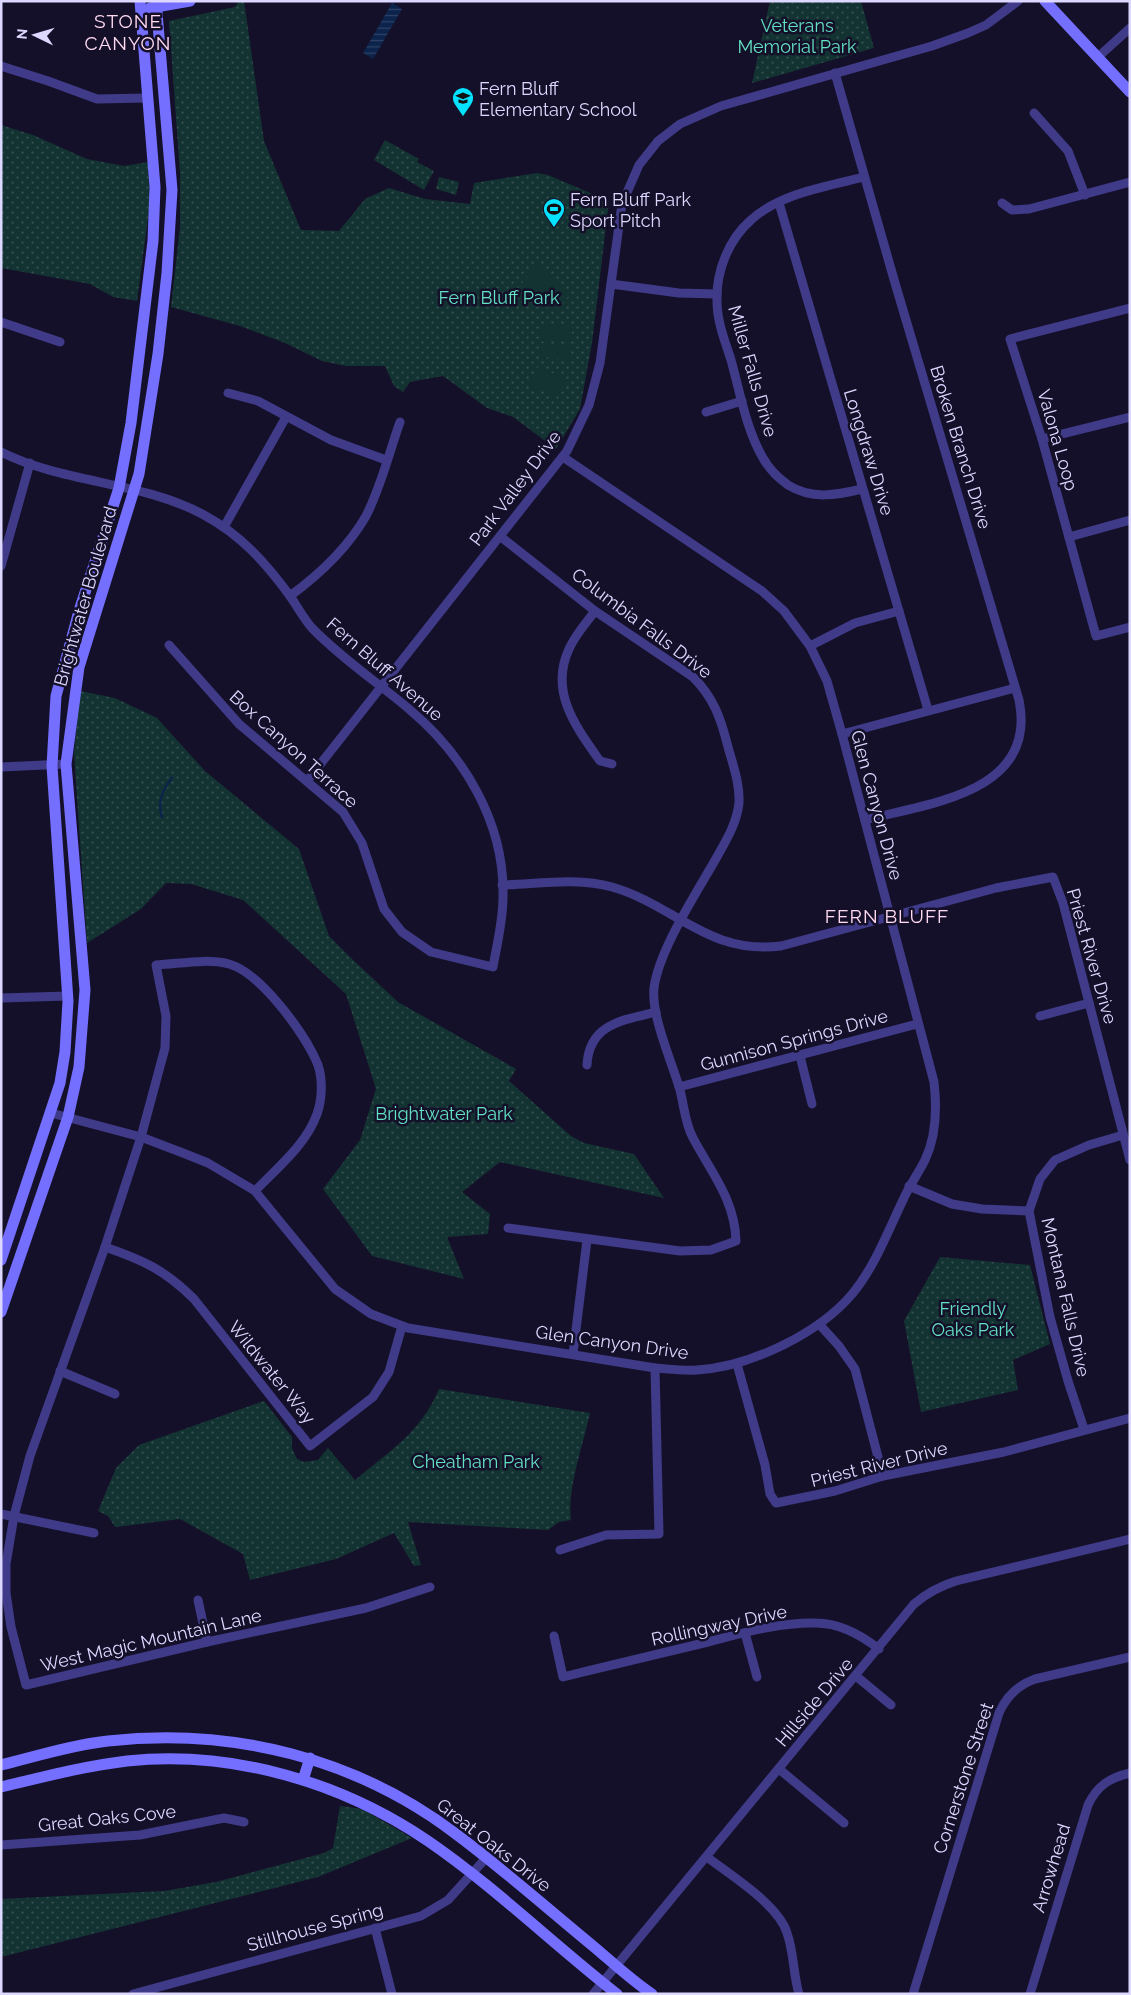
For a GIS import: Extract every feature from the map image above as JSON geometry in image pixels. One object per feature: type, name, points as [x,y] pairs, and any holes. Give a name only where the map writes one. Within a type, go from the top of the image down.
[{"type":"street","points":[[140,5],[190,1]]},
{"type":"street","name":"Park Valley Drive","points":[[307,781],[563,457],[580,426],[595,385],[619,218],[626,191],[639,165],[668,132],[692,117],[721,106],[932,46],[968,33],[986,24],[1018,1]]},
{"type":"street","points":[[1045,1],[1130,92]]},
{"type":"street","name":"Brightwater Boulevard","points":[[1,1312],[4,1293],[68,1117],[79,1067],[85,990],[66,764],[78,667],[139,474],[158,354],[167,273],[172,190],[156,4]]},
{"type":"street","name":"Brightwater Boulevard","points":[[1,1260],[51,1113],[60,1083],[65,1052],[68,996],[52,766],[58,687],[79,611],[119,488],[131,423],[153,241],[155,187],[140,5]]},
{"type":"street","points":[[1098,57],[1130,28]]},
{"type":"street","points":[[1,66],[48,80],[97,100],[147,98]]},
{"type":"street","name":"Broken Branch Drive","points":[[835,74],[863,177],[1015,688],[1021,720],[1018,738],[1011,756],[1004,767],[990,781],[972,791],[865,820]]},
{"type":"street","points":[[1034,113],[1068,152],[1085,195]]},
{"type":"street","name":"Miller Falls Drive","points":[[862,489],[825,496],[807,493],[784,482],[763,459],[742,401],[718,315],[717,294],[722,265],[738,234],[751,219],[779,203],[863,177]]},
{"type":"street","points":[[1002,203],[1012,210],[1020,210],[1130,182]]},
{"type":"street","name":"Longdraw Drive","points":[[779,203],[928,710]]},
{"type":"street","points":[[611,284],[679,293],[717,294]]},
{"type":"street","name":"Valona Loop","points":[[1130,308],[1010,339],[1042,439],[1096,636],[1130,627]]},
{"type":"street","points":[[1,322],[60,342]]},
{"type":"street","points":[[228,393],[258,401],[344,446],[386,460]]},
{"type":"street","points":[[706,412],[742,401]]},
{"type":"street","points":[[224,527],[286,417]]},
{"type":"street","points":[[1042,439],[1130,417]]},
{"type":"street","points":[[290,596],[323,570],[359,527],[371,504],[400,422]]},
{"type":"street","name":"Fern Bluff Avenue","points":[[1,452],[30,463],[184,506],[224,527],[252,549],[290,596],[311,626],[339,653],[425,723],[455,755],[470,778],[483,804],[496,839],[502,884],[502,917],[493,967]]},
{"type":"street","name":"Glen Canyon Drive","points":[[51,1113],[141,1138],[208,1163],[255,1191],[335,1289],[371,1314],[402,1326],[431,1333],[655,1368],[696,1370],[738,1364],[785,1343],[819,1324],[852,1294],[874,1261],[909,1186],[925,1159],[936,1111],[934,1082],[827,681],[810,646],[784,611],[762,591],[563,457]]},
{"type":"street","points":[[1,566],[30,463]]},
{"type":"street","points":[[1069,537],[1130,520]]},
{"type":"street","name":"Columbia Falls Drive","points":[[501,537],[596,611],[693,677],[714,703],[721,721],[738,784],[738,809],[730,833],[656,972],[654,991],[656,1012],[679,1087],[691,1136],[721,1184],[731,1208],[736,1241],[711,1250],[680,1251],[586,1240],[508,1228]]},
{"type":"street","points":[[596,611],[574,639],[567,654],[562,671],[563,696],[569,714],[600,761],[612,764]]},
{"type":"street","points":[[810,646],[855,623],[899,611]]},
{"type":"street","name":"Box Canyon Terrace","points":[[169,645],[239,724],[338,807],[352,824],[362,843],[384,909],[402,932],[431,952],[493,967]]},
{"type":"street","points":[[842,734],[1015,688]]},
{"type":"street","points":[[1,767],[66,764]]},
{"type":"street","name":"Priest River Drive","points":[[889,916],[996,888],[1053,877],[1063,903],[1130,1160]]},
{"type":"street","points":[[502,884],[561,882],[605,885],[637,896],[725,943],[766,948],[889,916]]},
{"type":"street","name":"West Magic Mountain Lane","points":[[255,1191],[308,1134],[317,1113],[321,1093],[319,1067],[307,1042],[268,992],[249,975],[230,964],[210,962],[156,965],[166,1016],[165,1048],[141,1138],[105,1247],[30,1456],[14,1516],[6,1564],[6,1594],[11,1627],[26,1685],[207,1642],[358,1610],[430,1588]]},
{"type":"street","points":[[1,998],[68,996]]},
{"type":"street","points":[[1040,1016],[1089,1003]]},
{"type":"street","points":[[587,1065],[590,1046],[601,1032],[629,1018],[656,1012]]},
{"type":"street","name":"Gunnison Springs Drive","points":[[679,1087],[917,1024]]},
{"type":"street","points":[[800,1056],[812,1104]]},
{"type":"street","name":"Montana Falls Drive","points":[[1084,1429],[1050,1317],[1030,1211],[1040,1179],[1055,1160],[1089,1145],[1123,1135]]},
{"type":"street","points":[[909,1186],[952,1204],[982,1209],[1030,1211]]},
{"type":"street","points":[[573,1354],[586,1240]]},
{"type":"street","name":"Wildwater Way","points":[[105,1247],[143,1260],[174,1279],[194,1299],[310,1446],[373,1397],[390,1372],[402,1326]]},
{"type":"street","points":[[819,1324],[839,1346],[854,1369],[883,1476]]},
{"type":"street","name":"Priest River Drive","points":[[738,1364],[765,1465],[770,1494],[776,1503],[835,1491],[883,1476],[1004,1452],[1130,1418]]},
{"type":"street","points":[[560,1550],[606,1535],[659,1534],[655,1368]]},
{"type":"street","points":[[60,1371],[115,1394]]},
{"type":"street","points":[[1,1514],[94,1533]]},
{"type":"street","name":"Hillside Drive","points":[[593,1994],[879,1649],[914,1604],[943,1585],[1130,1540]]},
{"type":"street","points":[[198,1600],[207,1642]]},
{"type":"street","name":"Rollingway Drive","points":[[554,1636],[563,1677],[745,1633],[816,1623],[854,1632],[879,1649]]},
{"type":"street","points":[[745,1633],[757,1677]]},
{"type":"street","name":"Cornerstone Street","points":[[913,1994],[999,1713],[1007,1698],[1024,1684],[1035,1679],[1130,1657]]},
{"type":"street","points":[[856,1676],[891,1705]]},
{"type":"street","name":"Great Oaks Drive","points":[[1,1765],[74,1746],[146,1738],[223,1740],[281,1750],[345,1770],[416,1806],[457,1834],[652,1994]]},
{"type":"street","points":[[277,1773],[281,1750]]},
{"type":"street","points":[[303,1780],[310,1758]]},
{"type":"street","name":"Great Oaks Drive","points":[[1,1787],[89,1767],[158,1759],[220,1762],[303,1780],[366,1805],[399,1822],[471,1874],[617,1994]]},
{"type":"street","points":[[779,1769],[844,1823]]},
{"type":"street","name":"Arrowhead","points":[[1030,1994],[1092,1796],[1103,1784],[1117,1776],[1130,1772]]},
{"type":"street","name":"Great Oaks Cove","points":[[1,1844],[140,1835],[224,1818],[244,1822]]},
{"type":"street","points":[[707,1857],[768,1904],[779,1916],[788,1934],[798,1994]]},
{"type":"street","name":"Stillhouse Spring","points":[[133,1994],[375,1928],[433,1910],[448,1900],[486,1858]]},
{"type":"street","points":[[375,1928],[392,1994]]},
{"type":"green space","name":"Fern Bluff Park","points":[[239,1],[244,1],[264,141],[301,230],[339,231],[365,199],[389,188],[425,199],[470,204],[474,183],[537,173],[548,175],[609,201],[592,343],[580,409],[556,449],[513,417],[487,408],[443,376],[410,382],[403,392],[394,386],[385,366],[346,366],[322,361],[285,343],[240,326],[171,307],[180,227],[180,173],[169,21],[235,7]]},
{"type":"green space","name":"Veterans Memorial Park","points":[[770,1],[861,1],[874,48],[752,83]]},
{"type":"green space","points":[[1,125],[33,135],[87,159],[124,166],[148,162],[150,203],[137,301],[113,297],[90,284],[1,268]]},
{"type":"green space","points":[[385,140],[419,159],[417,162],[434,171],[424,190],[374,160]]},
{"type":"green space","points":[[439,177],[459,182],[456,195],[436,189]]},
{"type":"green space","points":[[537,265],[571,293],[554,313],[520,286]]},
{"type":"green space","points":[[542,324],[572,327],[571,341],[540,338]]},
{"type":"green space","points":[[540,343],[571,346],[569,359],[539,357]]},
{"type":"green space","points":[[537,367],[567,379],[559,397],[529,386]]},
{"type":"green space","name":"Brightwater Park","points":[[80,691],[115,698],[157,718],[205,771],[299,849],[329,936],[352,959],[398,1002],[516,1069],[509,1081],[571,1136],[584,1143],[634,1154],[664,1198],[500,1162],[462,1192],[490,1214],[488,1234],[447,1237],[464,1279],[372,1256],[323,1189],[360,1140],[376,1089],[346,994],[243,900],[191,884],[166,883],[141,909],[87,943],[74,754]]},
{"type":"green space","name":"Friendly Oaks Park","points":[[940,1257],[1030,1265],[1050,1344],[1013,1360],[1018,1390],[921,1412],[904,1321]]},
{"type":"green space","name":"Cheatham Park","points":[[439,1389],[590,1413],[573,1481],[570,1508],[571,1520],[559,1522],[548,1530],[408,1522],[421,1565],[414,1566],[394,1533],[336,1559],[250,1580],[243,1554],[180,1519],[115,1527],[108,1516],[98,1511],[116,1468],[139,1445],[264,1401],[292,1437],[292,1448],[297,1459],[304,1462],[318,1460],[328,1448],[355,1480],[392,1450],[414,1429],[432,1404]]},
{"type":"green space","points":[[340,1806],[362,1809],[412,1838],[318,1877],[1,1957],[1,1899],[164,1891],[216,1882],[324,1853],[333,1848]]},
{"type":"water","points":[[392,3],[402,9],[373,59],[363,53]]},
{"type":"waterway","points":[[162,817],[161,796],[172,778]]},
{"type":"place","name":"Fern Bluff Elementary School","points":[[463,117]]},
{"type":"place","name":"Fern Bluff Park Sport Pitch","points":[[554,228]]},
{"type":"district","name":"STONE CANYON","points":[[128,32]]},
{"type":"district","name":"FERN BLUFF","points":[[887,916]]}]
